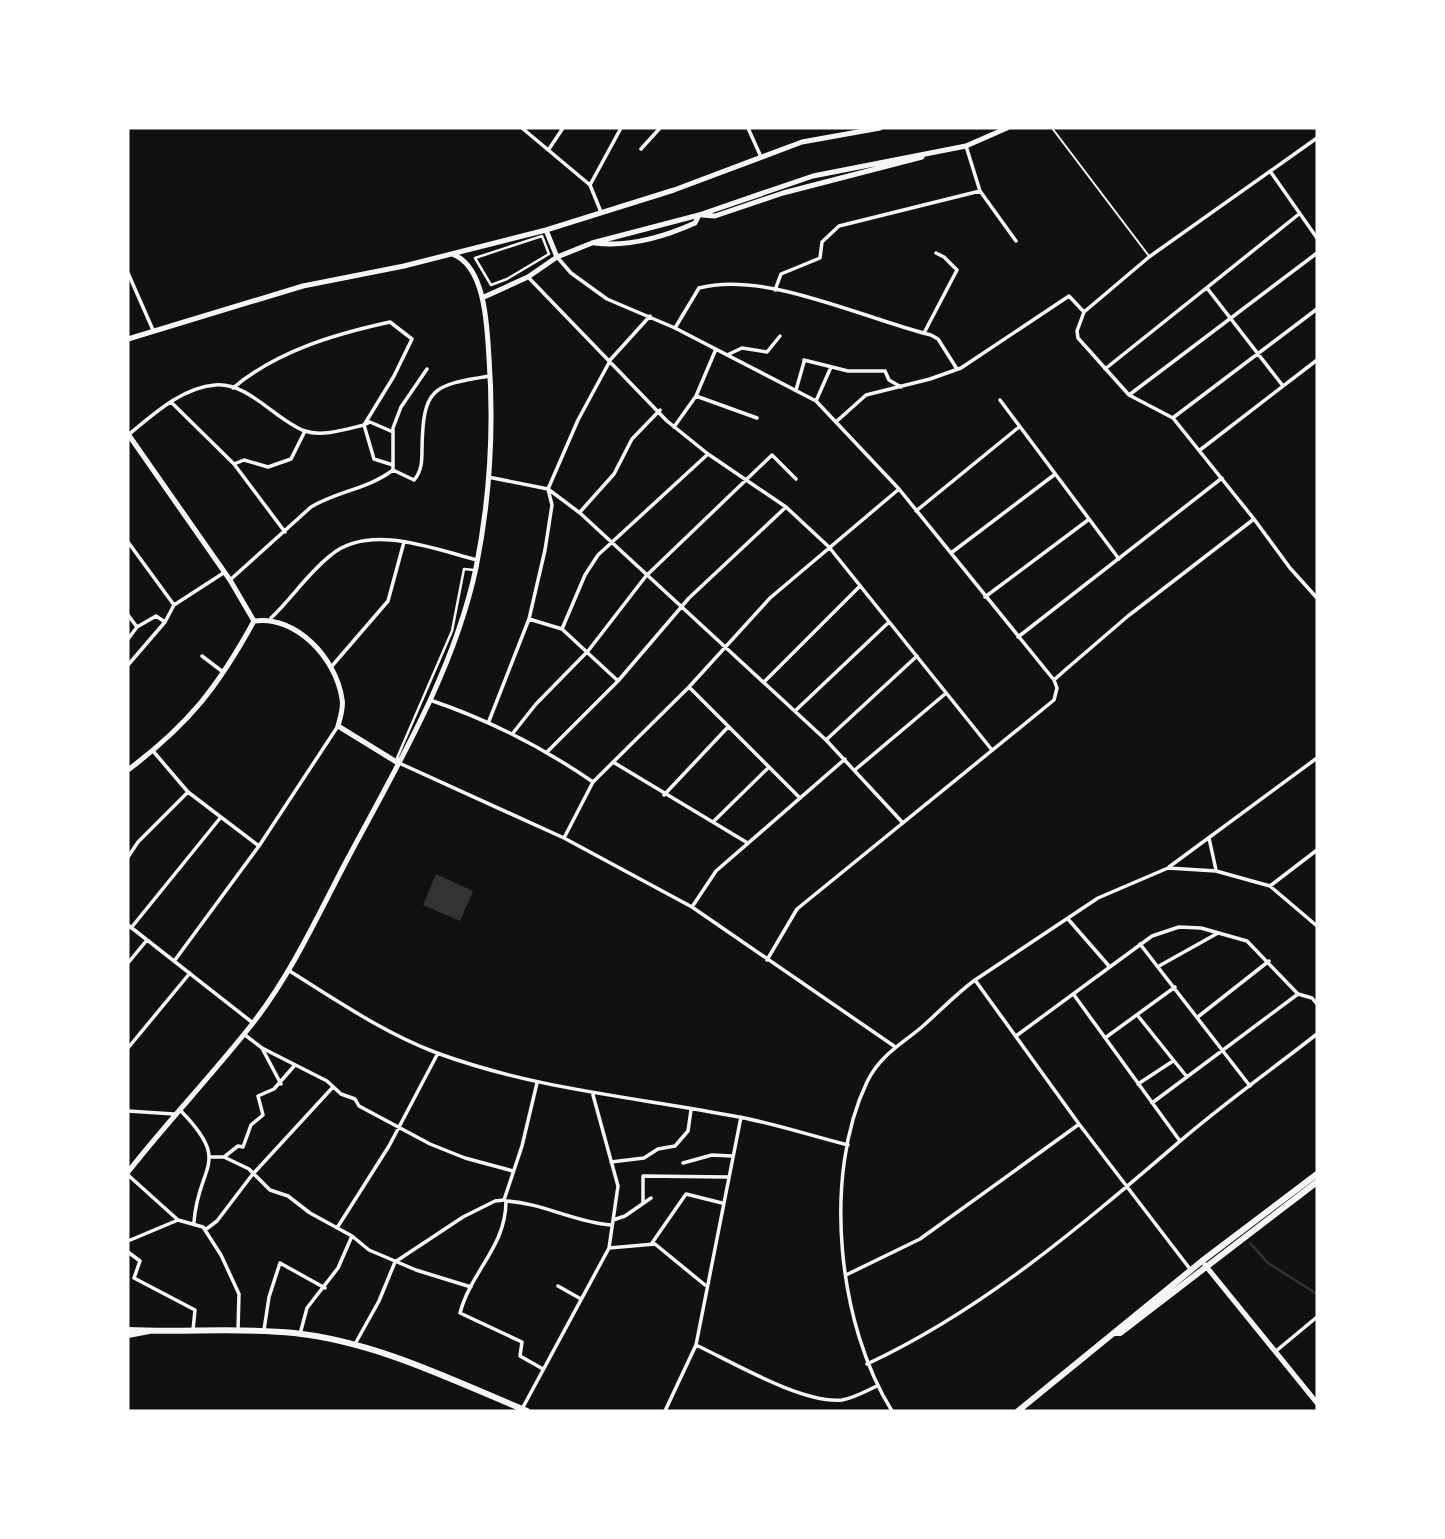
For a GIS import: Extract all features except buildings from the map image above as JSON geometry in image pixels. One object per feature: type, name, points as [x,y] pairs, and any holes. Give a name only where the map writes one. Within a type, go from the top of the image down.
[{"type":"main road","points":[[128,339],[303,286],[467,251],[546,230],[689,185],[761,157],[828,136],[880,128]]},
{"type":"main road","points":[[484,297],[528,278],[557,257],[592,243],[699,215],[813,176],[966,146],[1007,128]]},
{"type":"main road","points":[[592,243],[618,246],[657,236],[695,223],[699,215]]},
{"type":"main road","points":[[546,230],[557,257]]},
{"type":"main road","points":[[465,260],[467,251]]},
{"type":"main road","points":[[128,1174],[253,1023],[288,970],[399,762],[455,636],[477,560],[492,450],[484,297],[465,260],[452,254]]},
{"type":"main road","points":[[128,434],[225,572],[254,621]]},
{"type":"main road","points":[[254,621],[271,618],[286,623],[307,638],[332,666],[343,700],[338,726],[399,762]]},
{"type":"main road","points":[[128,770],[174,732],[225,673],[254,621]]},
{"type":"main road","points":[[1018,1411],[1317,1174]]},
{"type":"main road","points":[[1204,1263],[1317,1182]]},
{"type":"main road","points":[[1204,1263],[1317,1403]]},
{"type":"main road","points":[[128,1332],[264,1332],[300,1334],[355,1344],[406,1360],[524,1410]]},
{"type":"street","points":[[522,128],[590,185],[601,212]]},
{"type":"street","points":[[549,149],[563,128]]},
{"type":"street","points":[[590,185],[621,128]]},
{"type":"street","points":[[641,149],[660,128]]},
{"type":"street","points":[[748,128],[761,157]]},
{"type":"street","points":[[828,128],[828,136]]},
{"type":"street","points":[[1317,138],[1149,257],[1084,312],[1077,331],[1078,338],[1129,395],[1173,418],[1290,568],[1317,596]]},
{"type":"street","points":[[966,146],[980,191],[1016,241]]},
{"type":"street","points":[[1270,171],[1317,238]]},
{"type":"street","points":[[775,290],[781,274],[820,258],[822,242],[839,226],[980,191]]},
{"type":"street","points":[[1105,369],[1299,214]]},
{"type":"street","points":[[542,236],[549,254],[507,279],[491,285],[475,258],[542,236]]},
{"type":"street","points":[[924,334],[957,270],[936,253]]},
{"type":"street","points":[[1129,395],[1317,253]]},
{"type":"street","points":[[557,257],[571,273],[607,299],[675,328],[816,401],[899,489],[1054,680],[1057,688],[1054,700],[797,909],[767,960]]},
{"type":"street","points":[[128,274],[153,330]]},
{"type":"street","points":[[528,278],[611,359],[674,427],[708,454],[786,507],[829,547],[992,750]]},
{"type":"street","points":[[675,328],[697,290],[702,287],[738,283],[775,290],[938,339],[957,369]]},
{"type":"street","points":[[1207,287],[1283,386]]},
{"type":"street","points":[[837,421],[866,395],[957,369],[1069,296],[1084,312]]},
{"type":"street","points":[[1173,418],[1317,309]]},
{"type":"street","points":[[489,721],[528,619],[549,527],[552,505],[548,489],[578,420],[611,359],[650,316]]},
{"type":"street","points":[[233,388],[273,359],[358,329],[390,322],[412,339],[394,376],[364,425],[374,459],[414,480],[422,464],[422,412],[434,394],[449,383],[490,376]]},
{"type":"street","points":[[727,355],[742,348],[767,352],[780,336]]},
{"type":"street","points":[[674,427],[696,396],[716,349]]},
{"type":"street","points":[[1200,450],[1317,360]]},
{"type":"street","points":[[796,390],[804,361],[870,373],[885,371],[889,380],[901,387]]},
{"type":"street","points":[[816,401],[831,367]]},
{"type":"street","points":[[393,467],[393,432],[401,407],[427,369]]},
{"type":"street","points":[[128,434],[171,401],[191,391],[217,385],[233,388],[305,431],[319,433],[370,422],[393,432]]},
{"type":"street","points":[[696,396],[757,418]]},
{"type":"street","points":[[1000,400],[1119,558]]},
{"type":"street","points":[[171,401],[234,464],[285,532]]},
{"type":"street","points":[[580,513],[614,474],[632,439],[660,410]]},
{"type":"street","points":[[916,511],[1019,427]]},
{"type":"street","points":[[234,464],[244,460],[268,467],[291,459],[305,431]]},
{"type":"street","points":[[562,629],[585,575],[610,541],[708,454]]},
{"type":"street","points":[[513,733],[536,704],[588,651],[646,576],[772,454],[796,478]]},
{"type":"street","points":[[230,580],[311,507],[326,499],[361,489],[393,467]]},
{"type":"street","points":[[951,553],[1054,475]]},
{"type":"street","points":[[488,477],[548,489],[580,513],[856,769],[903,822]]},
{"type":"street","points":[[1018,637],[1222,478]]},
{"type":"street","points":[[564,838],[593,782],[689,687],[770,598],[899,489]]},
{"type":"street","points":[[548,751],[618,681],[681,607],[786,507]]},
{"type":"street","points":[[1054,680],[1128,616],[1254,519]]},
{"type":"street","points":[[985,597],[1088,520]]},
{"type":"street","points":[[271,618],[305,579],[347,544],[371,539],[404,542],[477,560]]},
{"type":"street","points":[[128,542],[174,605]]},
{"type":"street","points":[[332,666],[384,608],[404,542]]},
{"type":"street","points":[[475,570],[464,569],[452,631],[397,758],[399,762],[564,838],[692,907],[894,1046]]},
{"type":"street","points":[[128,666],[165,622],[174,605],[225,572]]},
{"type":"street","points":[[764,682],[860,586]]},
{"type":"street","points":[[128,615],[137,627]]},
{"type":"street","points":[[128,639],[137,627],[156,616],[165,622]]},
{"type":"street","points":[[528,619],[562,629],[618,681]]},
{"type":"street","points":[[795,711],[889,622]]},
{"type":"street","points":[[202,656],[225,673]]},
{"type":"street","points":[[825,740],[917,656]]},
{"type":"street","points":[[689,687],[800,798]]},
{"type":"street","points":[[856,769],[945,694]]},
{"type":"street","points":[[429,699],[489,721],[513,733],[548,751],[593,782]]},
{"type":"street","points":[[176,960],[260,846],[338,726]]},
{"type":"street","points":[[664,795],[728,727]]},
{"type":"street","points":[[153,751],[188,792],[260,846]]},
{"type":"street","points":[[892,1411],[867,1364],[855,1324],[846,1275],[840,1217],[848,1145],[867,1082],[894,1046],[919,1029],[975,980],[1098,898],[1168,868],[1317,758]]},
{"type":"street","points":[[692,907],[716,871],[746,842],[845,759]]},
{"type":"street","points":[[613,762],[746,842]]},
{"type":"street","points":[[712,822],[769,767]]},
{"type":"street","points":[[128,857],[138,842],[188,792]]},
{"type":"street","points":[[221,817],[129,927],[176,960],[253,1023]]},
{"type":"street","points":[[1209,838],[1216,871]]},
{"type":"street","points":[[1270,886],[1317,850]]},
{"type":"street","points":[[1168,868],[1216,871],[1270,886],[1316,924]]},
{"type":"street","points":[[1068,919],[1109,966]]},
{"type":"street","points":[[1016,1036],[1140,944],[1152,936],[1179,927],[1247,941],[1298,994],[1312,998],[1317,1004]]},
{"type":"street","points":[[1159,966],[1218,933]]},
{"type":"street","points":[[128,963],[147,940]]},
{"type":"street","points":[[1140,944],[1199,1016],[1250,1086]]},
{"type":"street","points":[[1199,1016],[1269,961]]},
{"type":"street","points":[[288,970],[365,1018],[438,1053],[537,1083],[593,1095],[741,1117],[848,1145]]},
{"type":"street","points":[[128,1048],[190,973]]},
{"type":"street","points":[[975,980],[1079,1125],[1193,1272]]},
{"type":"street","points":[[1105,1038],[1175,987]]},
{"type":"street","points":[[1152,1103],[1298,994]]},
{"type":"street","points":[[1074,995],[1180,1141]]},
{"type":"street","points":[[1138,1016],[1187,1077]]},
{"type":"street","points":[[243,1034],[262,1048],[320,1076],[398,1128],[465,1158],[513,1171]]},
{"type":"street","points":[[867,1364],[922,1338],[961,1314],[1129,1187],[1180,1141],[1317,1034]]},
{"type":"street","points":[[262,1048],[281,1084]]},
{"type":"street","points":[[337,1228],[398,1128],[438,1053]]},
{"type":"street","points":[[1138,1084],[1173,1061]]},
{"type":"street","points":[[224,1157],[237,1146],[243,1147],[251,1125],[263,1115],[258,1096],[281,1084],[295,1065]]},
{"type":"street","points":[[537,1083],[505,1201],[499,1242],[471,1287],[461,1314],[522,1342],[520,1356],[543,1369]]},
{"type":"street","points":[[205,1230],[217,1221],[252,1175],[333,1087]]},
{"type":"street","points":[[524,1410],[608,1248],[618,1186],[593,1095]]},
{"type":"street","points":[[611,1162],[644,1158],[658,1149],[675,1146],[688,1131],[691,1110]]},
{"type":"street","points":[[128,1111],[177,1112],[202,1132],[210,1157],[204,1185],[196,1199],[194,1222]]},
{"type":"street","points":[[665,1411],[696,1345],[705,1286],[741,1117]]},
{"type":"street","points":[[846,1275],[920,1239],[1079,1125]]},
{"type":"street","points":[[683,1163],[712,1154],[732,1156]]},
{"type":"street","points":[[210,1157],[224,1157],[249,1169],[252,1175],[270,1190],[288,1196],[352,1236],[369,1250],[395,1262],[471,1287]]},
{"type":"street","points":[[128,1174],[178,1220]]},
{"type":"street","points":[[643,1203],[643,1176],[728,1177]]},
{"type":"street","points":[[652,1243],[685,1194],[722,1203]]},
{"type":"street","points":[[355,1344],[379,1301],[395,1262],[463,1217],[495,1201],[544,1207],[570,1217],[612,1222],[651,1198]]},
{"type":"street","points":[[128,1241],[178,1220],[194,1222],[205,1230],[221,1255],[239,1294],[239,1331]]},
{"type":"street","points":[[300,1334],[307,1308],[325,1288],[352,1236]]},
{"type":"street","points":[[608,1248],[652,1243],[705,1286]]},
{"type":"street","points":[[128,1252],[140,1261],[134,1278],[195,1310],[193,1331]]},
{"type":"street","points":[[264,1332],[269,1297],[280,1263],[325,1288]]},
{"type":"street","points":[[558,1286],[581,1299]]},
{"type":"street","points":[[1275,1352],[1317,1317]]},
{"type":"street","points":[[696,1345],[786,1387],[830,1400],[856,1396],[877,1386]]},
{"type":"lane","points":[[1052,128],[1149,257]]},
{"type":"shaded area","points":[[436,874],[473,891],[460,921],[423,905]]},
{"type":"waterway","points":[[1250,1243],[1268,1263],[1317,1294]]}]
